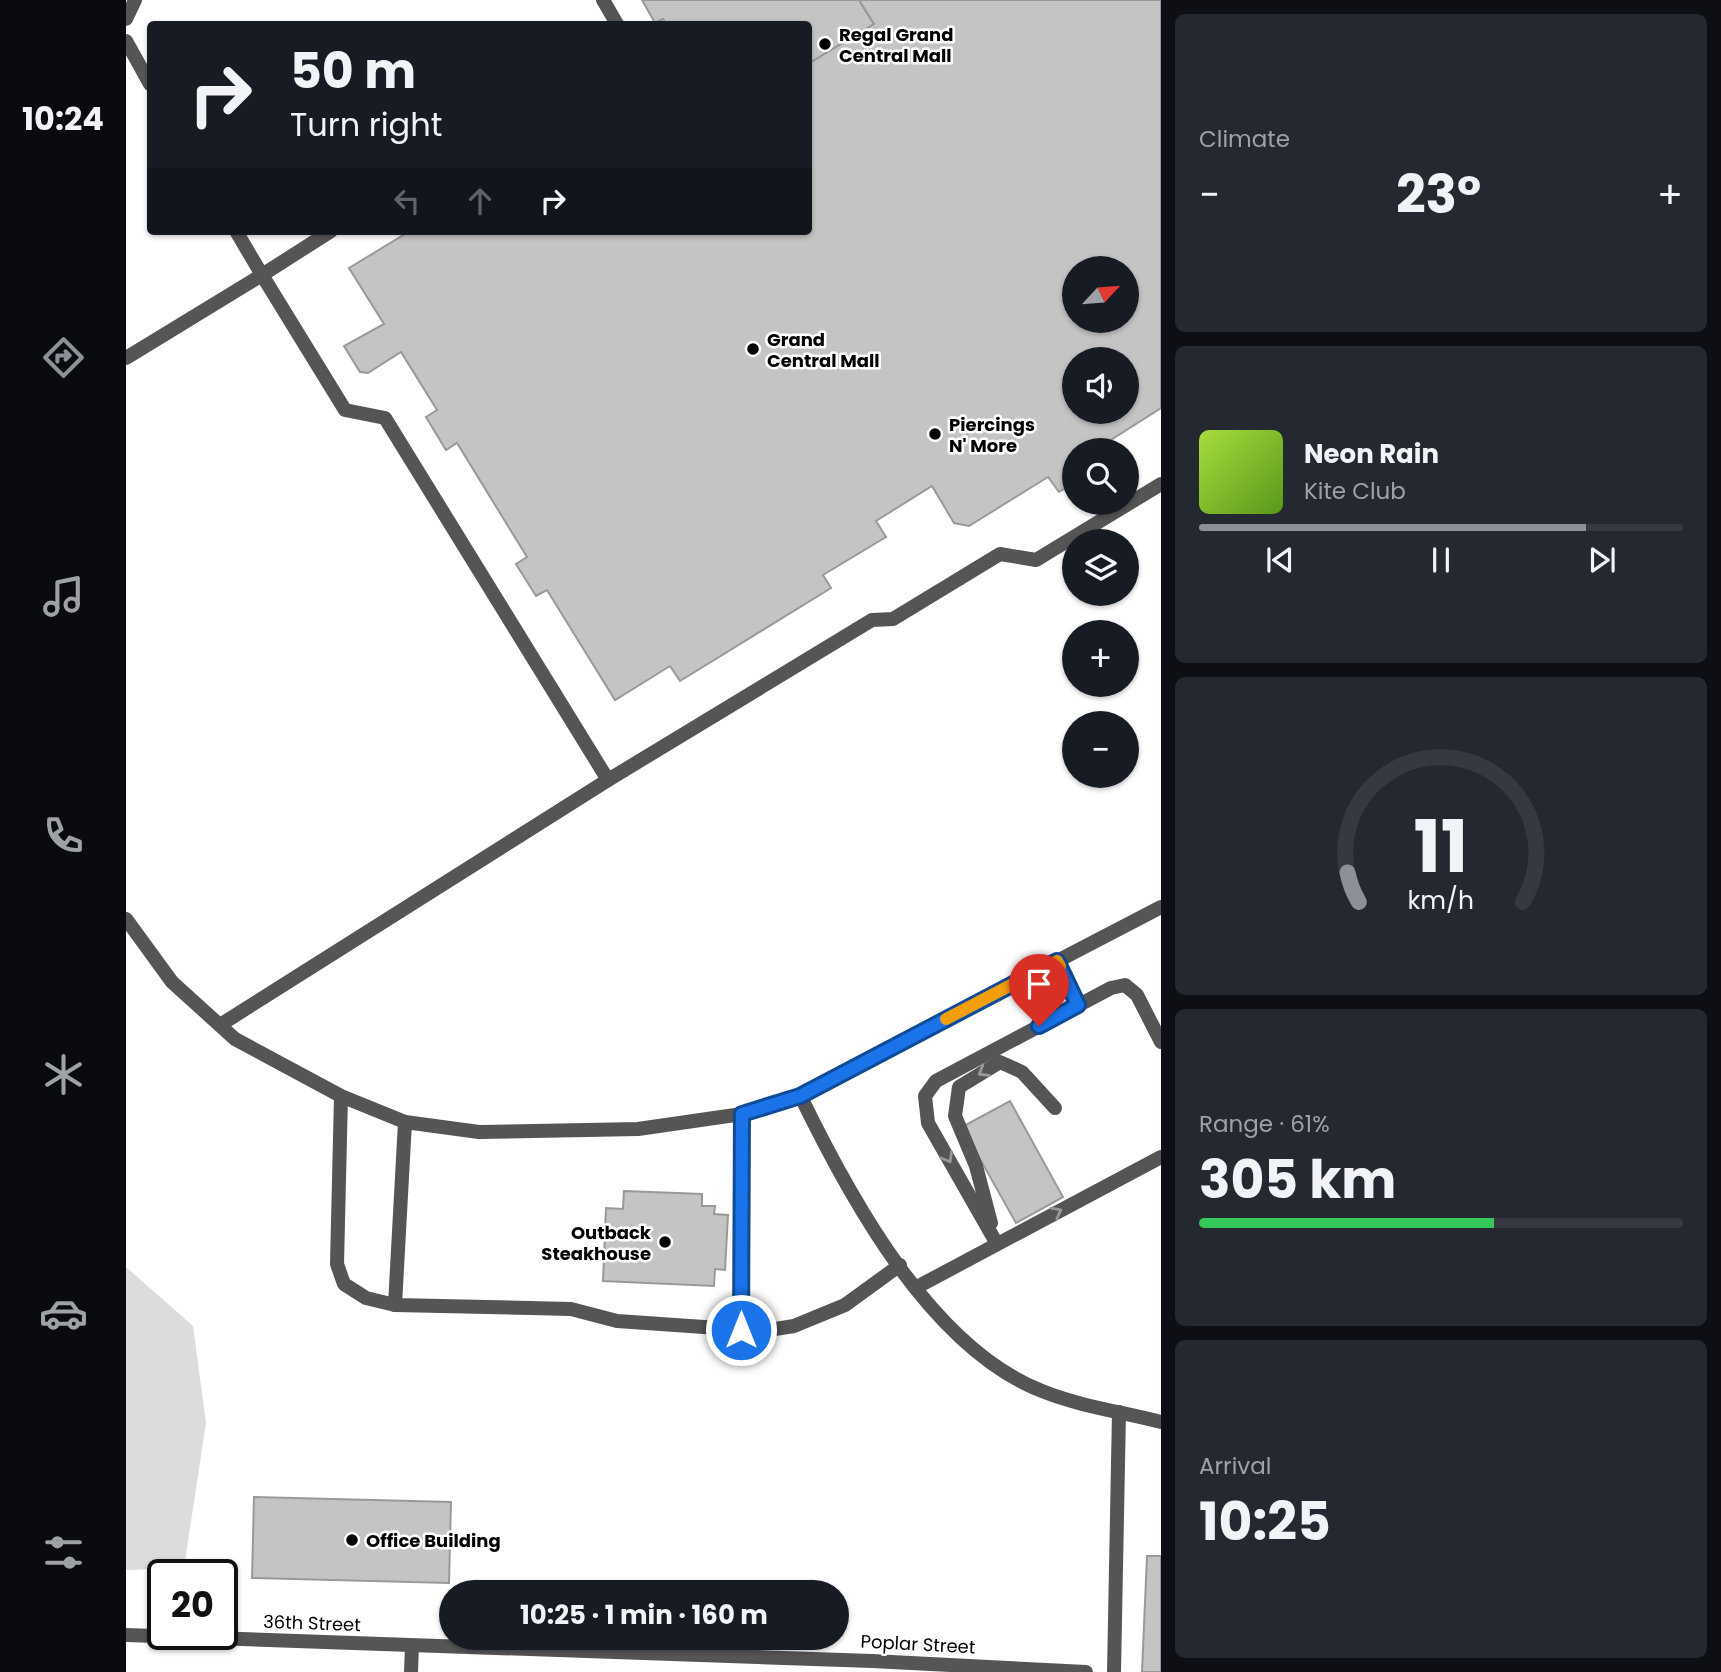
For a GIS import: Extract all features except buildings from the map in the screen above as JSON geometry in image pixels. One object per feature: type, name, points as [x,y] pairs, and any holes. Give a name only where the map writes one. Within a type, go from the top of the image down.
[{"type":"street","points":[[126,19],[135,0]]},
{"type":"street","points":[[603,0],[615,21]]},
{"type":"street","points":[[126,41],[147,79]]},
{"type":"street","points":[[238,235],[345,410],[385,418],[608,780]]},
{"type":"street","points":[[126,358],[325,235]]},
{"type":"street","points":[[220,1025],[608,780],[872,620],[893,619],[1000,554],[1036,560],[1161,484]]},
{"type":"street","points":[[126,919],[172,982],[235,1039],[341,1096],[405,1122],[479,1132],[638,1129],[742,1114],[800,1096],[1161,906]]},
{"type":"street","points":[[1057,961],[1078,1005]]},
{"type":"street","points":[[997,1244],[928,1123],[925,1096],[936,1081],[1111,988],[1125,985],[1137,995],[1161,1042]]},
{"type":"street","points":[[997,1244],[976,1166],[955,1116],[959,1087],[1000,1062],[1021,1072],[1055,1108]]},
{"type":"street","points":[[341,1096],[337,1264],[344,1284],[366,1298],[395,1305],[572,1310],[617,1321],[762,1331],[793,1326],[845,1304],[900,1265]]},
{"type":"street","points":[[800,1096],[860,1204],[900,1265],[968,1344],[1005,1372],[1042,1391],[1161,1422]]},
{"type":"street","points":[[741,1330],[742,1114]]},
{"type":"street","points":[[395,1305],[405,1122]]},
{"type":"street","points":[[917,1287],[1161,1157]]},
{"type":"street","points":[[1114,1672],[1119,1412]]},
{"type":"street","name":"36th Street","points":[[126,1635],[412,1646]]},
{"type":"street","points":[[411,1672],[412,1646]]},
{"type":"street","name":"Poplar Street","points":[[412,1646],[872,1666],[1086,1672]]},
{"type":"shaded area","points":[[126,1267],[193,1326],[206,1423],[185,1559],[147,1559],[147,1569],[126,1570]]},
{"type":"slow traffic","points":[[946,1019],[1057,961],[1060,966]]},
{"type":"place","name":"Regal Grand Central Mall","points":[[825,44]]},
{"type":"place","name":"Grand Central Mall","points":[[753,349]]},
{"type":"place","name":"Piercings N' More","points":[[935,434]]},
{"type":"place","name":"Outback Steakhouse","points":[[665,1242]]},
{"type":"place","name":"Office Building","points":[[352,1540]]},
{"type":"route","points":[[741,1330],[742,1114],[800,1096],[1057,961],[1078,1005],[1039,1026]]}]
